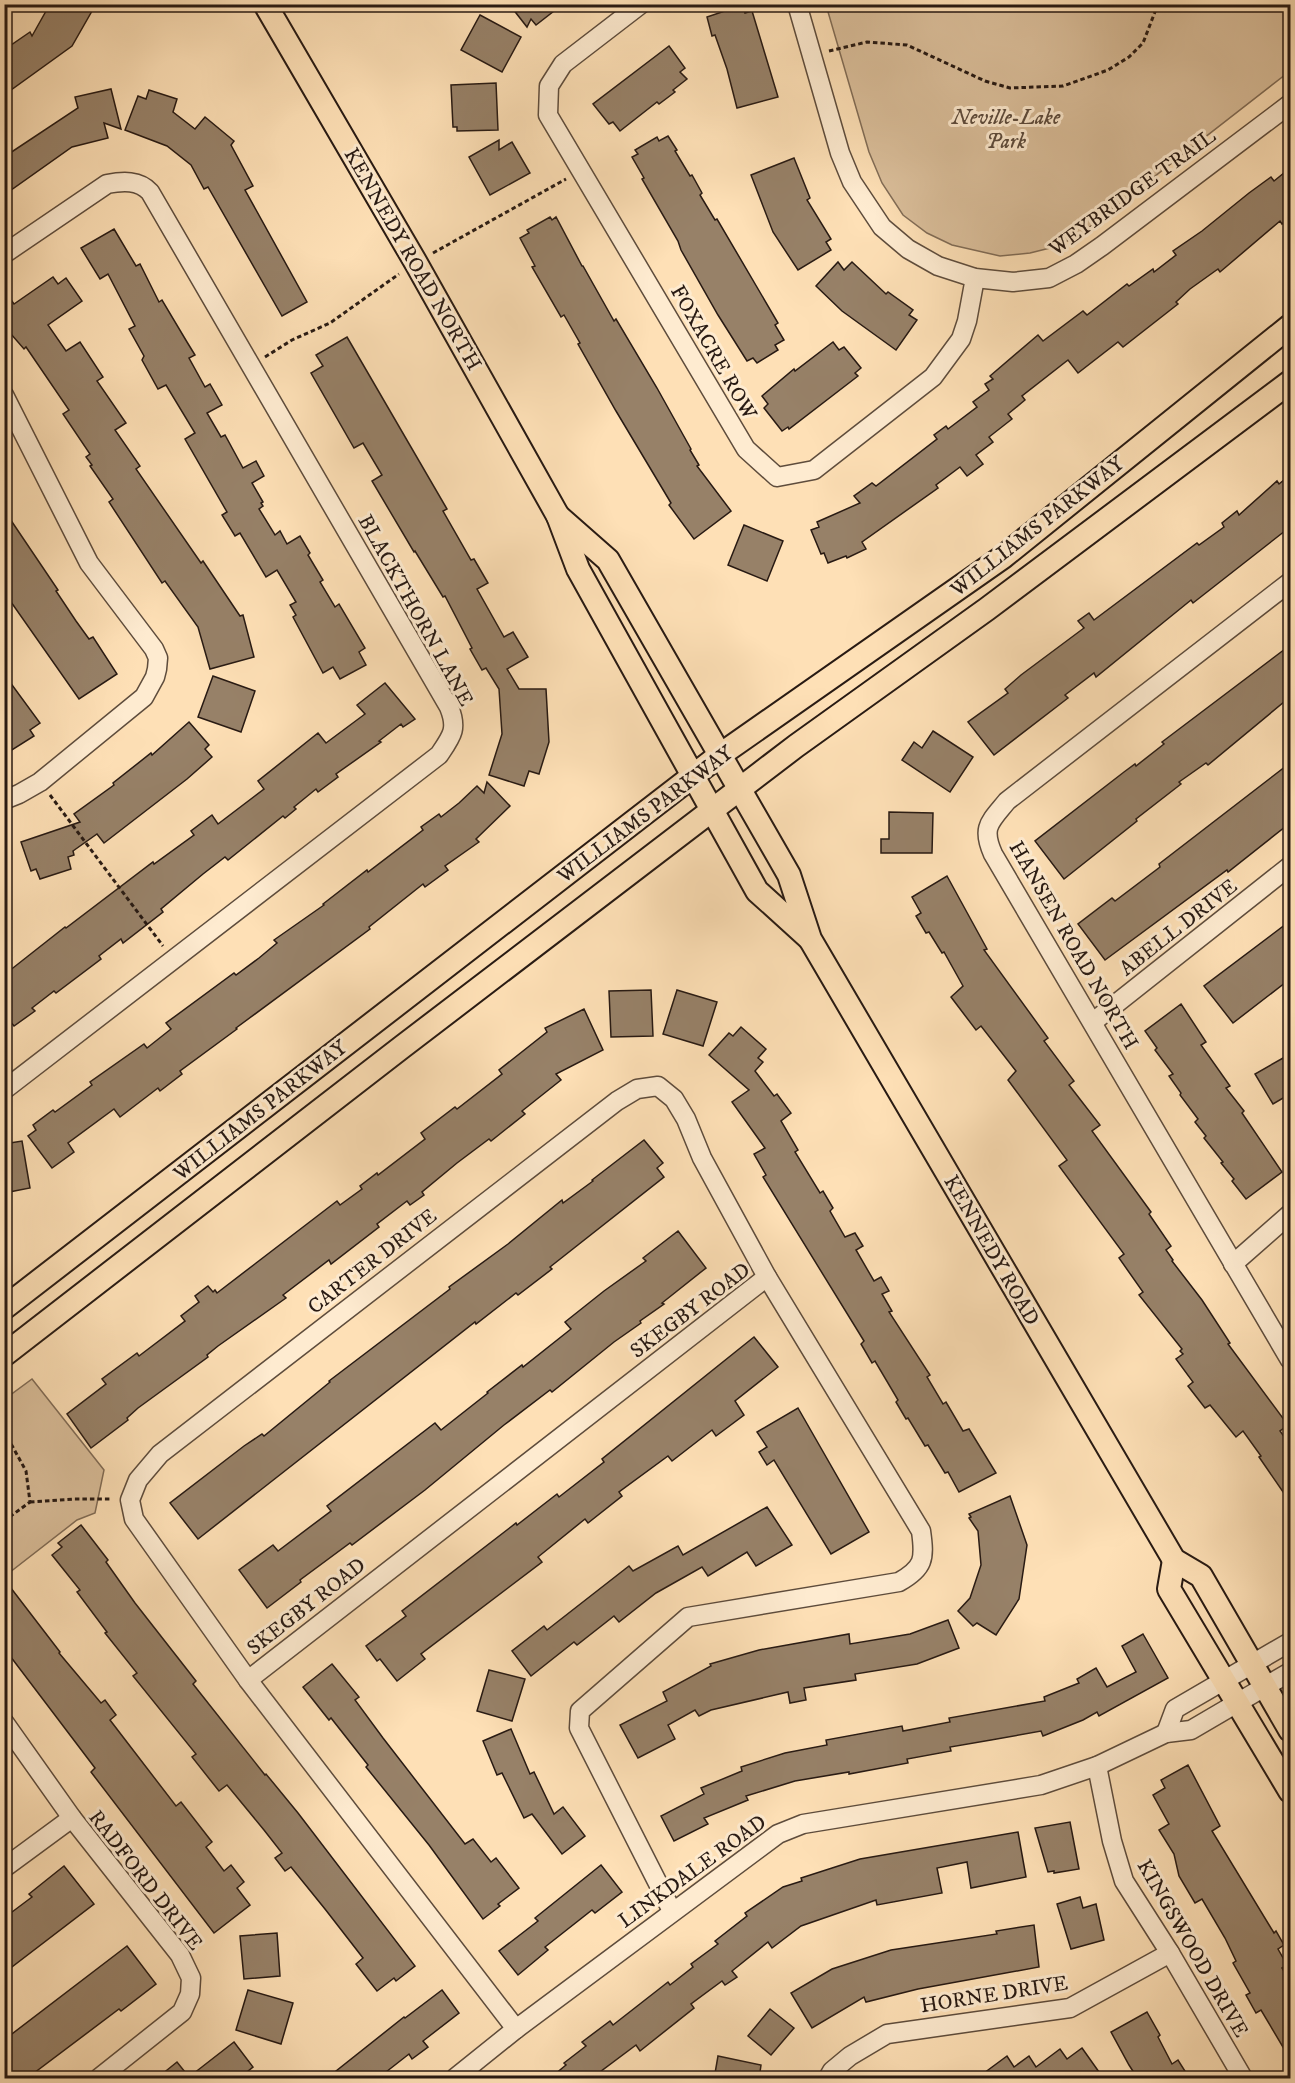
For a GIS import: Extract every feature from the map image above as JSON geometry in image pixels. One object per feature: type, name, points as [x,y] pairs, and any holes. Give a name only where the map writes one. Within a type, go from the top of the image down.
[{"type":"main road","name":"KENNEDY ROAD NORTH","points":[[265,4],[416,263],[558,516],[578,569],[757,891],[810,939]]},
{"type":"main road","name":"WILLIAMS PARKWAY","points":[[4,1308],[720,755],[1003,557],[1290,326]]},
{"type":"main road","name":"WILLIAMS PARKWAY","points":[[4,1355],[796,746],[987,609],[1290,382]]},
{"type":"main road","name":"KENNEDY ROAD NORTH","points":[[558,516],[608,560],[789,875],[810,939]]},
{"type":"main road","name":"KENNEDY ROAD","points":[[810,939],[1174,1560],[1201,1576],[1290,1730]]},
{"type":"main road","points":[[1174,1560],[1169,1589],[1290,1791]]},
{"type":"street","name":"FOXACRE ROW","points":[[641,4],[563,64],[549,86],[549,115],[746,449],[777,477],[814,470],[933,377],[961,339],[967,321],[975,278]]},
{"type":"street","name":"WEYBRIDGE TRAIL","points":[[797,4],[840,153],[852,182],[882,226],[908,249],[938,266],[975,278],[1012,282],[1049,278],[1076,264],[1290,104]]},
{"type":"street","name":"BLACKTHORN LANE","points":[[4,254],[107,184],[119,181],[144,185],[449,706],[454,720],[454,731],[439,755],[4,1090]]},
{"type":"street","points":[[4,394],[89,563],[154,649],[158,658],[155,677],[144,697],[40,782],[9,798],[4,796]]},
{"type":"street","name":"HANSEN ROAD NORTH","points":[[1290,582],[1007,801],[989,824],[985,838],[1290,1360]]},
{"type":"street","name":"ABELL DRIVE","points":[[1093,1022],[1290,866]]},
{"type":"street","name":"CARTER DRIVE","points":[[130,1500],[138,1480],[160,1454],[617,1101],[637,1089],[658,1086],[674,1099],[686,1119],[702,1158],[766,1277]]},
{"type":"street","points":[[1233,1264],[1290,1214]]},
{"type":"street","name":"SKEGBY ROAD","points":[[516,2030],[248,1680],[766,1277],[921,1531],[924,1552],[916,1572],[899,1582],[688,1617],[580,1711],[579,1728],[672,1911]]},
{"type":"street","points":[[130,1500],[134,1519],[248,1680]]},
{"type":"street","points":[[1166,1733],[1175,1709],[1290,1642]]},
{"type":"street","name":"LINKDALE ROAD","points":[[455,2079],[672,1911],[778,1834],[803,1824],[1041,1785],[1097,1766],[1166,1733],[1191,1730],[1290,1672]]},
{"type":"street","points":[[4,1722],[72,1818]]},
{"type":"street","name":"KINGSWOOD DRIVE","points":[[1097,1766],[1112,1840],[1124,1881],[1170,1953],[1242,2079]]},
{"type":"street","name":"RADFORD DRIVE","points":[[4,1868],[72,1818],[180,1955],[191,1977],[190,1994],[182,2012],[99,2079]]},
{"type":"street","name":"HORNE DRIVE","points":[[828,2079],[832,2070],[850,2056],[887,2034],[1070,2008],[1170,1953]]},
{"type":"path","points":[[812,54],[867,42],[907,45],[985,81],[1010,87],[1063,86],[1108,70],[1129,57],[1143,43],[1158,4]]},
{"type":"path","points":[[251,366],[292,340],[330,323],[376,288],[416,263],[581,171]]},
{"type":"path","points":[[40,782],[173,960]]},
{"type":"path","points":[[4,1431],[26,1471],[30,1502]]},
{"type":"path","points":[[4,1521],[30,1502],[74,1499],[130,1500]]},
{"type":"green space","name":"Neville-Lake Park","points":[[826,5],[1290,5],[1290,71],[1078,236],[1054,247],[1030,253],[1000,256],[952,245],[927,233],[903,215],[882,183],[869,152]]},
{"type":"green space","points":[[32,1379],[104,1470],[95,1513],[77,1520],[5,1576],[5,1399]]},
{"type":"building","points":[[50,4],[96,4],[72,46],[4,95],[4,50],[30,32],[32,36]]},
{"type":"building","points":[[509,4],[563,4],[536,25],[531,19],[527,27]]},
{"type":"building","points":[[743,4],[745,13],[752,11],[778,97],[737,108],[727,69],[715,35],[712,36],[707,17]]},
{"type":"building","points":[[480,15],[521,37],[502,72],[461,50]]},
{"type":"building","points":[[669,46],[685,68],[680,72],[687,79],[673,90],[675,92],[659,104],[657,102],[620,131],[613,122],[609,124],[593,104]]},
{"type":"building","points":[[496,83],[498,130],[457,131],[457,127],[453,127],[451,85]]},
{"type":"building","points":[[111,89],[121,129],[104,123],[108,138],[72,147],[4,195],[4,157],[78,108],[75,97]]},
{"type":"building","points":[[149,90],[177,99],[173,112],[195,129],[205,117],[234,141],[231,145],[253,186],[245,190],[307,302],[282,316],[208,187],[204,189],[191,165],[167,146],[125,130],[138,96],[146,99]]},
{"type":"building","points":[[668,136],[702,193],[700,195],[715,220],[717,219],[778,323],[775,325],[784,340],[775,345],[778,350],[757,363],[753,358],[747,361],[718,315],[632,157],[638,154],[635,150],[657,137],[659,141]]},
{"type":"building","points":[[499,140],[499,150],[512,142],[530,173],[490,195],[469,157]]},
{"type":"building","points":[[794,158],[810,198],[807,200],[831,239],[826,242],[831,250],[798,270],[773,232],[751,175]]},
{"type":"building","points":[[1290,168],[1290,217],[1282,224],[1280,221],[1220,272],[1218,269],[1190,289],[1176,302],[1178,304],[1123,347],[1118,342],[1078,373],[1068,360],[1022,396],[1025,400],[1008,414],[1012,419],[989,437],[993,442],[976,455],[983,464],[967,476],[960,467],[936,485],[938,488],[862,542],[866,549],[847,558],[846,556],[828,563],[824,553],[821,554],[811,530],[819,527],[817,522],[860,503],[854,496],[872,483],[876,486],[937,439],[934,435],[946,426],[948,429],[977,407],[973,402],[989,390],[985,384],[993,379],[990,376],[1038,335],[1043,341],[1083,311],[1087,315],[1127,284],[1129,286],[1153,269],[1154,272],[1176,255],[1173,251],[1271,177],[1274,181]]},
{"type":"building","points":[[550,217],[552,220],[556,217],[614,321],[616,319],[657,388],[691,449],[699,465],[697,466],[731,511],[694,539],[669,505],[671,503],[616,411],[564,315],[561,317],[532,267],[535,266],[520,238],[529,233],[527,230]]},
{"type":"building","points":[[114,229],[136,266],[140,264],[159,302],[162,300],[195,355],[189,358],[205,387],[210,384],[222,405],[207,413],[221,437],[225,435],[243,468],[256,461],[264,476],[252,483],[263,502],[261,503],[263,506],[259,509],[275,535],[280,531],[287,544],[300,536],[323,580],[320,582],[335,607],[339,604],[365,648],[359,652],[366,665],[340,679],[333,667],[323,673],[293,617],[296,615],[290,605],[296,602],[277,570],[266,577],[240,533],[235,536],[222,515],[227,512],[185,439],[195,433],[166,385],[158,389],[142,360],[144,356],[129,329],[135,326],[108,274],[100,279],[81,248]]},
{"type":"building","points":[[838,262],[844,270],[852,262],[886,294],[888,292],[913,310],[909,315],[917,320],[896,350],[842,311],[816,286]]},
{"type":"building","points":[[53,277],[58,284],[66,278],[82,301],[48,325],[66,351],[80,342],[103,377],[97,381],[126,423],[115,430],[140,466],[136,469],[201,563],[203,561],[240,616],[243,615],[254,657],[210,669],[198,627],[165,581],[162,583],[109,502],[113,499],[86,457],[90,454],[63,414],[69,410],[26,347],[24,349],[4,326],[4,290],[14,304]]},
{"type":"building","points":[[347,337],[447,509],[443,511],[471,560],[474,559],[488,583],[477,589],[504,637],[513,632],[528,657],[507,669],[519,689],[546,689],[549,742],[539,774],[529,771],[524,786],[489,775],[502,734],[499,689],[486,668],[482,670],[445,596],[443,597],[414,552],[372,481],[382,475],[363,443],[354,448],[311,373],[323,366],[316,355]]},
{"type":"building","points":[[833,342],[839,350],[844,347],[861,368],[855,373],[858,376],[789,429],[788,427],[782,431],[764,408],[768,404],[762,396],[794,369],[795,371]]},
{"type":"building","points":[[1290,475],[1290,527],[1193,603],[1191,600],[1096,677],[1094,673],[1065,695],[1068,698],[994,755],[968,722],[1008,693],[1005,689],[1021,675],[1084,628],[1078,621],[1089,613],[1094,620],[1197,543],[1199,545],[1224,527],[1222,523],[1237,511],[1239,515],[1277,481],[1279,484]]},
{"type":"building","points":[[4,510],[76,621],[89,639],[93,637],[117,674],[79,699],[4,592],[4,576],[10,572],[4,564]]},
{"type":"building","points":[[744,525],[783,541],[767,581],[728,565]]},
{"type":"building","points":[[1285,649],[1290,657],[1290,697],[1208,765],[1206,763],[1179,782],[1181,784],[1064,879],[1035,841],[1124,772],[1135,764],[1136,766],[1164,744],[1162,742]]},
{"type":"building","points":[[4,674],[40,723],[30,730],[34,736],[4,755]]},
{"type":"building","points":[[213,676],[255,691],[241,732],[198,717]]},
{"type":"building","points":[[385,683],[415,719],[403,727],[401,724],[379,741],[381,742],[336,774],[338,777],[318,792],[316,789],[294,807],[296,809],[285,818],[283,816],[228,860],[225,857],[161,909],[163,912],[123,943],[121,939],[99,956],[101,959],[32,1008],[35,1011],[14,1026],[10,1021],[4,1026],[4,975],[153,862],[154,864],[194,835],[191,831],[212,815],[218,824],[264,789],[258,781],[318,733],[326,743],[365,714],[357,705]]},
{"type":"building","points":[[189,722],[209,745],[205,749],[212,757],[104,843],[97,834],[73,851],[74,855],[68,857],[71,869],[40,879],[36,869],[31,871],[21,842],[80,822],[74,814],[114,785],[113,783],[151,753],[152,755]]},
{"type":"building","points":[[933,731],[973,757],[950,792],[902,760],[914,742],[922,748]]},
{"type":"building","points":[[1290,763],[1290,823],[1228,872],[1227,870],[1105,960],[1078,924],[1112,898],[1115,901],[1160,867],[1159,864]]},
{"type":"building","points":[[487,782],[510,806],[476,839],[479,842],[445,866],[448,870],[425,887],[423,884],[369,927],[370,929],[180,1071],[182,1074],[160,1091],[158,1088],[120,1117],[114,1109],[68,1143],[74,1152],[52,1168],[28,1136],[36,1130],[33,1125],[92,1085],[90,1082],[144,1044],[147,1048],[171,1029],[166,1023],[234,973],[236,975],[259,958],[277,943],[274,940],[423,830],[421,827],[439,814],[441,817],[477,786],[484,793]]},
{"type":"building","points":[[889,812],[933,813],[932,853],[881,853],[881,839],[889,839]]},
{"type":"building","points":[[947,876],[987,949],[984,950],[1048,1038],[1044,1041],[1074,1081],[1069,1085],[1100,1125],[1092,1131],[1151,1212],[1149,1214],[1171,1246],[1166,1250],[1172,1261],[1202,1300],[1230,1343],[1228,1344],[1288,1425],[1280,1431],[1290,1445],[1290,1502],[1243,1431],[1236,1437],[1210,1405],[1205,1408],[1188,1386],[1193,1382],[1176,1359],[1183,1354],[1180,1351],[1182,1349],[1139,1295],[1143,1292],[1119,1258],[1124,1254],[1059,1166],[1067,1160],[1008,1080],[1016,1071],[981,1026],[976,1030],[951,997],[963,986],[944,952],[942,953],[929,932],[926,933],[916,916],[921,913],[912,897]]},
{"type":"building","points":[[1290,921],[1290,979],[1233,1023],[1204,986]]},
{"type":"building","points":[[651,990],[653,1036],[611,1037],[609,991]]},
{"type":"building","points":[[677,990],[717,1002],[703,1046],[663,1034]]},
{"type":"building","points":[[1181,1004],[1206,1042],[1201,1045],[1230,1086],[1226,1088],[1244,1111],[1242,1113],[1282,1172],[1246,1199],[1232,1181],[1234,1179],[1221,1163],[1223,1162],[1204,1138],[1206,1136],[1195,1122],[1198,1119],[1180,1095],[1181,1093],[1169,1076],[1173,1074],[1155,1050],[1157,1048],[1145,1031]]},
{"type":"building","points":[[584,1009],[603,1050],[556,1074],[561,1080],[522,1111],[525,1114],[491,1141],[489,1139],[457,1163],[422,1192],[424,1195],[410,1205],[407,1201],[377,1224],[379,1227],[331,1264],[329,1260],[283,1295],[286,1298],[218,1346],[207,1355],[208,1357],[138,1408],[127,1418],[128,1420],[91,1448],[67,1414],[106,1384],[102,1379],[137,1353],[139,1356],[185,1321],[181,1316],[199,1302],[195,1296],[208,1286],[217,1293],[337,1201],[340,1205],[362,1189],[360,1186],[425,1139],[421,1133],[502,1074],[499,1070],[547,1032],[545,1028]]},
{"type":"building","points":[[741,1027],[766,1049],[758,1058],[763,1062],[755,1071],[774,1096],[777,1094],[791,1113],[781,1121],[798,1150],[795,1152],[820,1193],[823,1191],[833,1208],[830,1211],[845,1237],[855,1233],[863,1246],[856,1250],[874,1281],[881,1277],[889,1291],[882,1294],[892,1311],[889,1312],[930,1375],[927,1377],[943,1404],[946,1402],[963,1431],[969,1429],[996,1473],[959,1492],[948,1472],[945,1473],[928,1445],[925,1446],[908,1418],[906,1419],[896,1402],[898,1400],[875,1361],[872,1363],[861,1344],[864,1341],[763,1177],[766,1175],[754,1154],[765,1148],[732,1102],[749,1090],[709,1055],[729,1033],[733,1036]]},
{"type":"building","points":[[1283,1058],[1290,1070],[1290,1094],[1273,1104],[1255,1074]]},
{"type":"building","points":[[644,1140],[663,1163],[657,1168],[664,1177],[550,1267],[552,1269],[476,1324],[475,1322],[198,1539],[170,1503],[244,1446],[262,1434],[264,1436],[329,1381],[450,1289],[449,1287],[508,1244],[562,1200],[563,1203],[593,1181]]},
{"type":"building","points":[[22,1141],[30,1188],[4,1193],[4,1144]]},
{"type":"building","points":[[678,1231],[706,1268],[640,1321],[641,1323],[552,1392],[550,1390],[425,1490],[352,1545],[350,1543],[300,1580],[301,1582],[267,1608],[239,1570],[273,1545],[278,1551],[331,1511],[327,1506],[435,1423],[441,1430],[522,1365],[523,1367],[571,1329],[565,1322],[646,1261],[643,1258]]},
{"type":"building","points":[[754,1337],[778,1367],[735,1401],[744,1415],[716,1436],[712,1430],[672,1461],[668,1456],[619,1492],[622,1496],[588,1523],[585,1519],[538,1557],[542,1562],[421,1654],[425,1659],[397,1681],[380,1659],[377,1661],[366,1646],[406,1616],[402,1611],[516,1523],[517,1525],[557,1494],[559,1497],[604,1462],[602,1459]]},
{"type":"building","points":[[798,1408],[869,1532],[831,1554],[774,1460],[767,1465],[759,1452],[767,1447],[757,1432]]},
{"type":"building","points":[[1010,1496],[1027,1545],[1019,1599],[996,1635],[977,1623],[973,1626],[958,1611],[970,1598],[981,1565],[978,1531],[969,1518],[971,1517],[969,1514]]},
{"type":"building","points":[[767,1507],[792,1545],[756,1566],[747,1552],[708,1576],[702,1567],[656,1593],[619,1622],[614,1616],[577,1645],[574,1642],[531,1676],[512,1651],[544,1626],[547,1630],[629,1566],[633,1571],[678,1546],[683,1555]]},
{"type":"building","points":[[81,1525],[108,1560],[106,1562],[135,1603],[196,1681],[193,1684],[298,1813],[415,1966],[396,1981],[394,1978],[377,1991],[356,1964],[363,1958],[291,1867],[285,1871],[275,1858],[282,1853],[227,1785],[219,1791],[192,1757],[196,1754],[133,1676],[137,1673],[105,1633],[107,1632],[77,1592],[80,1590],[52,1555],[62,1547],[58,1543]]},
{"type":"building","points":[[4,1579],[59,1653],[101,1703],[105,1700],[116,1715],[110,1720],[176,1806],[181,1802],[212,1842],[206,1847],[224,1871],[231,1865],[244,1882],[237,1888],[250,1905],[214,1933],[91,1772],[95,1768],[4,1648]]},
{"type":"building","points":[[948,1620],[959,1648],[917,1664],[855,1674],[856,1680],[804,1688],[806,1700],[790,1703],[788,1692],[711,1710],[699,1716],[695,1710],[668,1725],[675,1739],[638,1758],[620,1725],[667,1701],[663,1692],[711,1666],[710,1664],[759,1650],[849,1634],[850,1644],[910,1634]]},
{"type":"building","points":[[1143,1634],[1168,1678],[1099,1716],[1097,1712],[1043,1736],[1041,1731],[950,1747],[951,1751],[907,1759],[908,1763],[795,1781],[746,1796],[748,1800],[704,1818],[708,1824],[674,1841],[661,1816],[704,1794],[701,1788],[742,1771],[741,1767],[785,1753],[827,1745],[826,1740],[902,1726],[903,1731],[950,1722],[949,1718],[1045,1701],[1044,1697],[1079,1683],[1077,1679],[1096,1668],[1107,1687],[1136,1672],[1122,1646]]},
{"type":"building","points":[[332,1664],[359,1697],[355,1700],[383,1738],[465,1844],[473,1839],[491,1862],[496,1858],[519,1888],[483,1919],[429,1845],[366,1767],[368,1765],[303,1687]]},
{"type":"building","points":[[489,1670],[525,1679],[512,1721],[477,1711]]},
{"type":"building","points":[[511,1729],[530,1774],[534,1772],[554,1814],[563,1807],[585,1836],[562,1854],[532,1814],[524,1818],[502,1773],[497,1775],[483,1741]]},
{"type":"building","points":[[1188,1765],[1220,1826],[1212,1831],[1274,1933],[1276,1931],[1284,1945],[1278,1949],[1287,1965],[1282,1968],[1290,1982],[1290,2059],[1261,2010],[1256,2013],[1246,1995],[1250,1993],[1233,1963],[1236,1961],[1225,1938],[1202,1899],[1195,1903],[1179,1876],[1174,1854],[1159,1830],[1169,1824],[1153,1795],[1165,1788],[1161,1780]]},
{"type":"building","points":[[1070,1822],[1079,1869],[1048,1872],[1035,1828]]},
{"type":"building","points":[[1018,1832],[1026,1877],[971,1888],[967,1862],[937,1868],[942,1893],[877,1905],[876,1900],[801,1926],[772,1948],[768,1942],[732,1971],[737,1977],[725,1985],[722,1981],[691,2004],[694,2008],[640,2051],[636,2045],[600,2072],[605,2079],[549,2079],[566,2065],[564,2063],[586,2046],[582,2042],[610,2021],[613,2025],[668,1982],[670,1985],[693,1967],[691,1964],[718,1944],[715,1941],[747,1916],[745,1913],[783,1887],[802,1881],[801,1878],[860,1859]]},
{"type":"building","points":[[601,1865],[622,1892],[595,1913],[592,1910],[545,1947],[548,1950],[518,1975],[499,1951],[538,1921],[535,1918]]},
{"type":"building","points":[[64,1866],[94,1904],[4,1973],[4,1918],[32,1897],[29,1894]]},
{"type":"building","points":[[1080,1897],[1083,1908],[1096,1904],[1104,1940],[1071,1949],[1057,1904]]},
{"type":"building","points":[[1034,1925],[1039,1967],[918,1989],[866,2002],[864,1997],[812,2028],[791,1993],[832,1969],[891,1950],[997,1934],[996,1931]]},
{"type":"building","points":[[277,1933],[280,1976],[244,1979],[240,1936]]},
{"type":"building","points":[[127,1946],[156,1984],[26,2079],[4,2079],[4,2040]]},
{"type":"building","points":[[248,1990],[293,2003],[281,2044],[236,2030]]},
{"type":"building","points":[[442,1990],[459,2013],[423,2041],[428,2047],[412,2059],[409,2054],[377,2079],[326,2079],[404,2017]]},
{"type":"building","points":[[770,2009],[794,2028],[771,2055],[748,2036]]},
{"type":"building","points":[[1147,2012],[1172,2064],[1178,2060],[1190,2079],[1138,2079],[1129,2065],[1111,2032]]},
{"type":"building","points":[[234,2042],[253,2067],[238,2079],[156,2079],[177,2062],[189,2077]]},
{"type":"building","points":[[1082,2048],[1104,2079],[976,2079],[1007,2056],[1014,2067],[1029,2056],[1036,2067],[1060,2049],[1067,2059]]},
{"type":"building","points":[[718,2056],[761,2065],[759,2079],[714,2079]]}]
